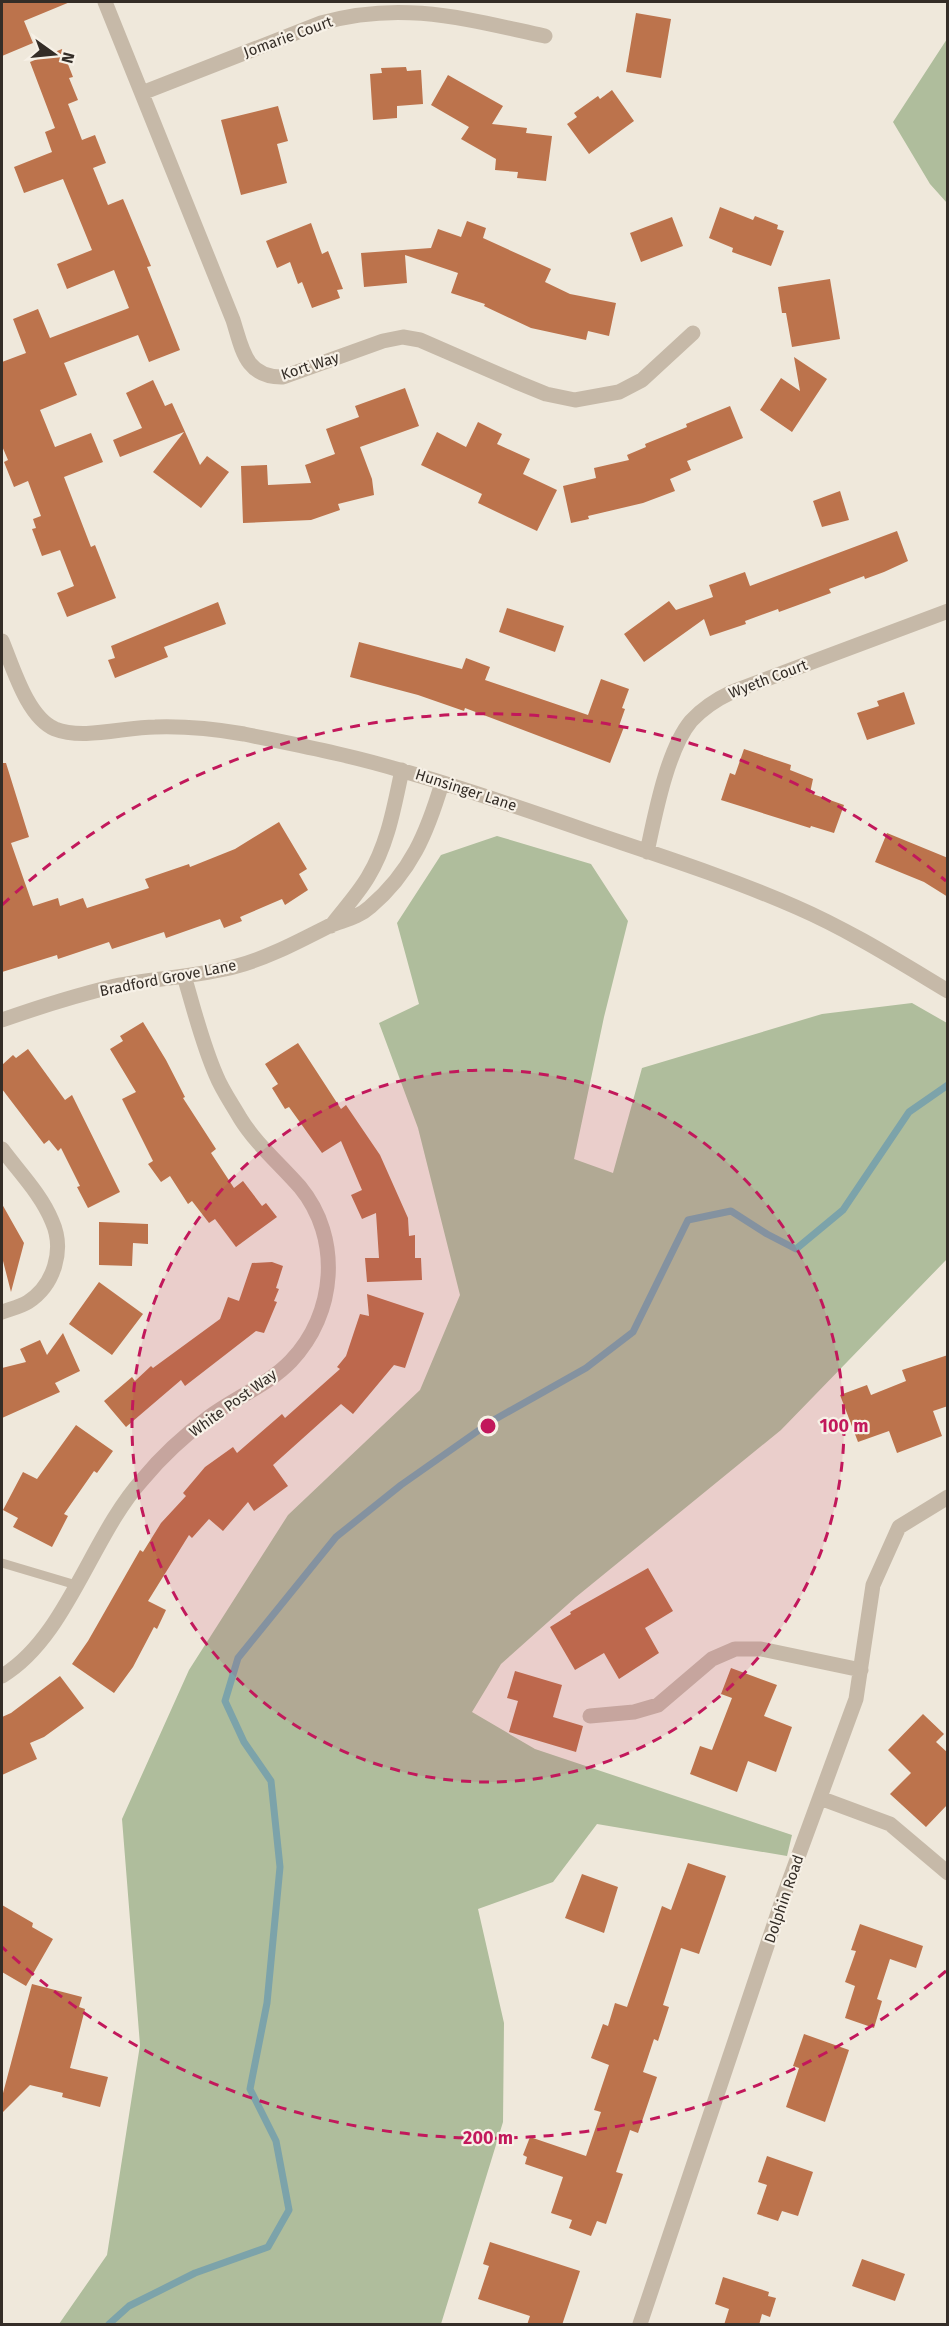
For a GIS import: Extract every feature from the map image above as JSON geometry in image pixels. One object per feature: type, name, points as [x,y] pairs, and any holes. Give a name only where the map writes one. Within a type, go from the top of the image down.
[{"type":"street","name":"Kort Way","points":[[105,2],[233,320],[246,360],[257,370],[273,377],[283,377],[383,341],[403,337],[420,340],[546,394],[575,400],[599,398],[642,381],[693,333]]},
{"type":"street","name":"Jomarie Court","points":[[142,93],[321,23],[376,11],[408,10],[441,14],[545,36]]},
{"type":"street","name":"Wyeth Court","points":[[647,852],[672,757],[682,734],[704,709],[732,692],[948,611]]},
{"type":"street","name":"Hunsinger Lane","points":[[2,641],[34,711],[57,730],[81,733],[155,727],[202,728],[322,751],[402,770],[728,879],[797,907],[882,951],[948,991]]},
{"type":"street","name":"Bradford Grove Lane","points":[[331,926],[368,878],[384,846],[402,770]]},
{"type":"street","name":"Bradford Grove Lane","points":[[2,1020],[50,1003],[116,986],[235,967],[295,945],[331,926],[354,918],[369,909],[394,884],[414,857],[430,825],[442,783]]},
{"type":"street","name":"White Post Way","points":[[2,1676],[31,1653],[46,1635],[103,1535],[140,1481],[163,1456],[208,1418],[256,1388],[291,1361],[310,1337],[319,1320],[329,1282],[329,1263],[321,1223],[301,1188],[242,1122],[217,1077],[204,1044],[184,976]]},
{"type":"street","points":[[2,1149],[42,1201],[53,1222],[57,1238],[56,1262],[43,1289],[26,1303],[2,1312]]},
{"type":"street","name":"Dolphin Road","points":[[640,2325],[780,1906],[856,1699],[873,1586],[899,1527],[948,1497]]},
{"type":"street","points":[[590,1716],[634,1712],[658,1704],[712,1659],[735,1649],[761,1649],[861,1670]]},
{"type":"street","points":[[820,1798],[890,1824],[948,1873]]},
{"type":"lane","points":[[2,1563],[76,1585]]},
{"type":"green space","points":[[947,39],[947,203],[930,184],[893,122]]},
{"type":"green space","points":[[497,836],[591,864],[628,921],[604,1017],[574,1159],[613,1173],[642,1068],[822,1014],[912,1003],[947,1023],[947,1259],[781,1430],[576,1597],[501,1664],[472,1712],[535,1749],[792,1835],[787,1856],[597,1824],[553,1882],[478,1909],[504,2023],[503,2122],[441,2324],[59,2324],[107,2255],[140,2045],[122,1819],[189,1670],[288,1515],[420,1390],[460,1295],[418,1128],[379,1023],[419,1004],[397,923],[441,855]]},
{"type":"building","points":[[2,2],[70,2],[24,21],[33,43],[2,56]]},
{"type":"building","points":[[636,13],[671,19],[661,78],[626,72]]},
{"type":"building","points":[[62,49],[73,77],[69,78],[78,100],[68,104],[82,140],[95,135],[106,163],[93,168],[108,205],[123,199],[151,266],[147,267],[180,350],[149,362],[138,335],[64,363],[77,395],[40,410],[55,447],[91,433],[103,462],[64,477],[91,547],[95,545],[116,598],[67,617],[57,593],[74,586],[60,550],[42,556],[32,529],[36,528],[33,519],[41,516],[28,481],[14,487],[4,462],[8,460],[2,446],[2,362],[26,353],[13,319],[38,309],[50,338],[129,308],[114,270],[67,289],[57,264],[92,250],[63,179],[24,193],[14,167],[52,152],[45,132],[55,128],[30,62]]},
{"type":"building","points":[[406,67],[407,71],[421,70],[423,104],[397,106],[397,118],[373,120],[370,74],[382,73],[381,68]]},
{"type":"building","points":[[448,75],[503,106],[492,124],[527,128],[526,133],[552,136],[546,181],[517,178],[518,172],[495,170],[496,159],[461,139],[469,127],[431,105]]},
{"type":"building","points":[[612,90],[634,121],[589,154],[567,124],[577,117],[574,113],[598,96],[600,99]]},
{"type":"building","points":[[278,106],[288,141],[277,144],[287,183],[241,195],[221,120]]},
{"type":"building","points":[[720,207],[753,220],[755,216],[778,225],[777,229],[784,231],[771,266],[732,252],[733,248],[709,238]]},
{"type":"building","points":[[672,217],[683,246],[641,262],[630,233]]},
{"type":"building","points":[[467,221],[486,228],[483,238],[551,269],[545,282],[570,294],[616,303],[609,336],[588,331],[586,340],[531,328],[484,306],[485,304],[451,293],[458,273],[405,255],[407,283],[364,287],[361,253],[431,248],[438,229],[461,237]]},
{"type":"building","points":[[311,223],[322,254],[328,251],[343,289],[337,290],[340,298],[312,308],[302,282],[298,284],[290,262],[277,268],[266,241]]},
{"type":"building","points":[[830,279],[840,339],[792,347],[786,313],[782,313],[778,287]]},
{"type":"building","points":[[794,357],[827,379],[792,432],[760,410],[781,378],[800,391]]},
{"type":"building","points":[[153,380],[165,406],[172,403],[200,465],[207,456],[229,472],[201,508],[153,472],[184,432],[120,457],[113,440],[142,428],[126,393]]},
{"type":"building","points":[[405,388],[419,426],[360,447],[372,479],[374,495],[338,504],[340,510],[311,520],[243,523],[241,466],[267,465],[268,485],[311,483],[305,465],[335,454],[326,429],[359,417],[355,406]]},
{"type":"building","points":[[730,406],[743,438],[687,461],[691,470],[670,479],[675,491],[643,503],[588,516],[589,519],[571,523],[563,486],[596,478],[594,468],[629,460],[627,455],[646,447],[645,444]]},
{"type":"building","points":[[478,422],[502,434],[497,444],[530,459],[523,474],[557,490],[537,531],[478,503],[482,494],[421,465],[437,432],[466,447]]},
{"type":"building","points":[[840,491],[849,520],[822,527],[813,501]]},
{"type":"building","points":[[897,531],[908,561],[865,579],[864,576],[829,589],[831,593],[779,612],[778,609],[745,621],[746,624],[710,636],[704,619],[644,662],[624,634],[669,601],[676,610],[713,597],[709,585],[745,572],[750,586]]},
{"type":"building","points":[[218,602],[226,624],[164,647],[168,657],[115,678],[108,660],[115,658],[111,646]]},
{"type":"building","points":[[507,608],[564,626],[555,652],[499,632]]},
{"type":"building","points":[[359,642],[462,669],[466,658],[490,667],[485,680],[588,715],[601,679],[629,689],[622,708],[625,709],[619,726],[624,727],[610,763],[465,708],[464,711],[418,695],[350,677]]},
{"type":"building","points":[[904,692],[915,724],[867,740],[857,713],[879,706],[877,701]]},
{"type":"building","points":[[744,749],[791,765],[790,770],[813,779],[810,793],[844,805],[834,833],[811,826],[810,828],[721,800],[730,773],[735,775]]},
{"type":"building","points":[[2,763],[6,763],[29,837],[11,843],[33,906],[58,898],[60,906],[83,898],[87,908],[149,888],[145,879],[189,864],[190,867],[235,849],[279,822],[307,869],[299,874],[308,890],[285,905],[282,899],[240,917],[242,921],[224,928],[220,919],[166,938],[164,932],[112,949],[109,942],[58,959],[57,955],[2,972]]},
{"type":"building","points":[[887,833],[948,858],[948,897],[924,882],[875,862]]},
{"type":"building","points":[[143,1022],[166,1060],[185,1097],[183,1098],[216,1149],[211,1153],[234,1188],[243,1181],[262,1206],[266,1203],[277,1217],[236,1247],[215,1219],[209,1223],[192,1201],[188,1204],[170,1176],[161,1182],[148,1164],[153,1161],[122,1099],[136,1092],[110,1049],[123,1041],[120,1036]]},
{"type":"building","points":[[298,1043],[341,1109],[346,1105],[380,1155],[408,1218],[409,1236],[415,1235],[415,1258],[421,1258],[422,1280],[367,1282],[365,1258],[379,1258],[376,1213],[362,1219],[351,1195],[362,1190],[341,1141],[322,1153],[289,1107],[285,1109],[272,1088],[278,1084],[265,1064]]},
{"type":"building","points":[[28,1049],[65,1100],[72,1095],[120,1192],[88,1208],[61,1148],[58,1151],[49,1140],[44,1144],[2,1089],[2,1065],[13,1055],[16,1058]]},
{"type":"building","points":[[2,1204],[24,1243],[11,1292],[2,1257]]},
{"type":"building","points":[[99,1222],[148,1224],[148,1244],[133,1243],[132,1266],[99,1265]]},
{"type":"building","points":[[272,1262],[283,1266],[276,1288],[279,1289],[274,1301],[277,1302],[264,1333],[256,1331],[185,1386],[181,1380],[126,1427],[104,1401],[132,1377],[135,1381],[151,1366],[153,1368],[220,1319],[228,1297],[239,1301],[252,1263]]},
{"type":"building","points":[[99,1282],[143,1314],[112,1355],[69,1324]]},
{"type":"building","points":[[367,1294],[424,1313],[405,1368],[394,1365],[353,1414],[341,1404],[273,1465],[288,1486],[254,1511],[248,1502],[223,1531],[209,1519],[192,1538],[189,1535],[148,1601],[166,1610],[157,1629],[154,1627],[133,1667],[114,1693],[72,1664],[88,1641],[140,1550],[143,1552],[161,1523],[186,1496],[183,1493],[205,1467],[233,1447],[237,1453],[282,1414],[285,1418],[340,1369],[337,1367],[346,1356],[360,1314],[369,1316]]},
{"type":"building","points":[[63,1333],[80,1371],[55,1383],[60,1392],[2,1418],[2,1368],[26,1362],[20,1349],[40,1340],[47,1355]]},
{"type":"building","points":[[948,1355],[948,1406],[933,1411],[942,1436],[897,1453],[889,1431],[858,1442],[840,1395],[867,1385],[871,1395],[906,1381],[902,1370]]},
{"type":"building","points":[[76,1425],[113,1451],[97,1473],[94,1471],[64,1514],[68,1516],[52,1547],[13,1527],[18,1518],[3,1510],[23,1472],[37,1479]]},
{"type":"building","points":[[648,1568],[673,1611],[645,1628],[659,1653],[619,1679],[604,1653],[575,1670],[550,1627],[571,1614],[570,1612]]},
{"type":"building","points":[[731,1668],[777,1685],[764,1716],[792,1727],[776,1772],[748,1761],[737,1792],[690,1774],[700,1746],[712,1750],[732,1698],[721,1694]]},
{"type":"building","points":[[515,1671],[562,1685],[553,1717],[583,1726],[576,1752],[509,1732],[518,1701],[507,1698]]},
{"type":"building","points":[[60,1676],[84,1708],[44,1737],[30,1743],[37,1759],[2,1775],[2,1717],[11,1713]]},
{"type":"building","points":[[923,1714],[944,1734],[936,1742],[948,1753],[948,1804],[926,1827],[890,1794],[911,1773],[888,1750]]},
{"type":"building","points":[[688,1863],[726,1876],[699,1954],[681,1948],[663,2005],[669,2007],[658,2041],[654,2039],[643,2072],[657,2077],[638,2133],[630,2130],[616,2172],[623,2174],[606,2224],[597,2221],[591,2236],[569,2228],[572,2220],[551,2213],[563,2177],[525,2164],[527,2157],[523,2155],[530,2137],[586,2156],[601,2112],[594,2110],[609,2065],[591,2058],[603,2024],[608,2026],[615,2003],[627,2007],[662,1906],[671,1910]]},
{"type":"building","points":[[582,1874],[618,1887],[604,1933],[565,1918]]},
{"type":"building","points":[[2,1905],[33,1923],[32,1927],[53,1939],[26,1986],[2,1972]]},
{"type":"building","points":[[860,1924],[923,1946],[916,1968],[890,1959],[877,1999],[882,2001],[874,2028],[845,2018],[855,1986],[845,1982],[856,1951],[851,1950]]},
{"type":"building","points":[[32,1984],[82,1997],[79,2007],[85,2009],[70,2068],[108,2077],[100,2107],[62,2097],[63,2093],[30,2085],[2,2113],[2,2097]]},
{"type":"building","points":[[804,2034],[849,2050],[825,2122],[786,2107],[799,2068],[793,2066]]},
{"type":"building","points":[[767,2156],[813,2172],[798,2216],[782,2211],[778,2221],[757,2214],[767,2185],[758,2182]]},
{"type":"building","points":[[490,2242],[580,2271],[562,2325],[527,2325],[530,2316],[478,2299],[489,2266],[483,2264]]},
{"type":"building","points":[[862,2259],[905,2274],[895,2301],[852,2286]]},
{"type":"building","points":[[723,2277],[769,2292],[768,2296],[776,2298],[770,2317],[762,2314],[759,2325],[724,2325],[729,2309],[715,2304]]},
{"type":"waterway","points":[[109,2324],[129,2306],[195,2273],[268,2247],[289,2210],[276,2141],[250,2089],[267,2003],[280,1867],[271,1781],[244,1742],[225,1701],[238,1658],[336,1537],[401,1485],[492,1421],[586,1368],[633,1332],[688,1220],[731,1211],[796,1249],[843,1210],[909,1112],[948,1085]]}]
